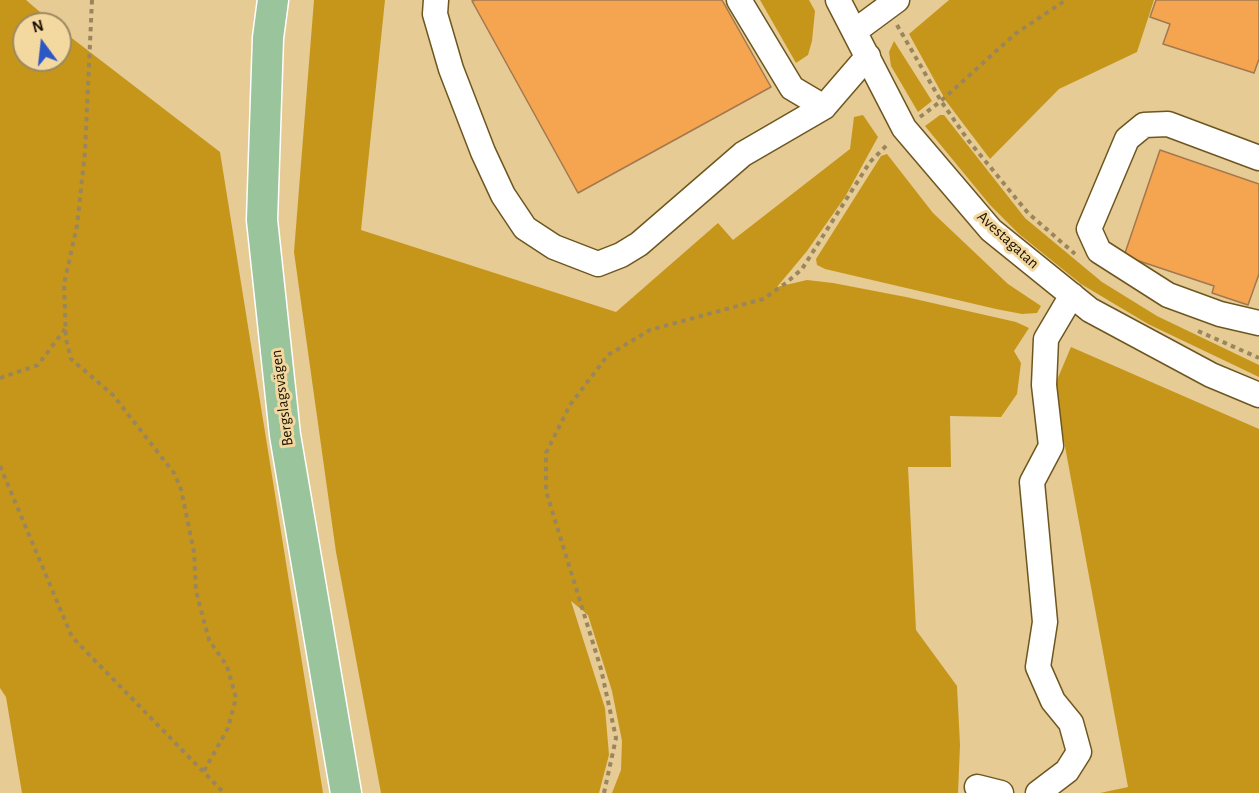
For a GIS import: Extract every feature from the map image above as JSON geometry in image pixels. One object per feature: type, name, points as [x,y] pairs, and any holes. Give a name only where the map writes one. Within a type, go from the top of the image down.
[{"type":"main road","name":"Bergslagsvägen","points":[[273,0],[268,38],[262,220],[285,435],[346,793]]},
{"type":"street","points":[[436,0],[435,14],[451,69],[483,152],[503,195],[525,228],[554,247],[598,264],[621,255],[639,244],[743,154],[824,107],[868,56]]},
{"type":"street","points":[[739,0],[792,88],[824,107]]},
{"type":"street","name":"Avestagatan","points":[[838,0],[904,128],[991,230],[1090,310],[1181,358],[1259,395]]},
{"type":"street","points":[[855,31],[892,3]]},
{"type":"street","points":[[1259,158],[1168,124],[1144,125],[1127,139],[1089,229],[1099,251],[1168,295],[1220,314],[1259,323]]},
{"type":"street","points":[[1038,793],[1067,771],[1079,752],[1071,723],[1053,701],[1038,667],[1045,622],[1032,482],[1051,446],[1044,385],[1046,339],[1072,295]]},
{"type":"street","points":[[977,787],[1001,793]]},
{"type":"path","points":[[92,0],[85,152],[77,226],[64,284],[65,328],[71,359],[113,395],[174,472],[181,489],[194,552],[196,591],[209,640],[227,666],[236,698],[228,728],[204,771]]},
{"type":"path","points":[[604,793],[616,738],[601,669],[546,491],[546,453],[570,405],[608,355],[650,330],[763,299],[786,283],[802,268],[870,162],[904,128],[941,101],[1014,34],[1066,0]]},
{"type":"path","points":[[892,3],[941,101]]},
{"type":"path","points":[[0,378],[38,365],[65,328]]},
{"type":"path","points":[[0,466],[72,637],[224,793]]},
{"type":"shaded area","points":[[0,0],[26,0],[40,12],[12,12],[12,72],[72,72],[72,38],[220,152],[323,793],[22,793],[6,697],[0,688]]},
{"type":"shaded area","points":[[314,0],[385,0],[361,230],[616,312],[718,223],[733,240],[850,149],[854,117],[863,115],[878,137],[845,197],[807,251],[777,287],[807,280],[833,283],[1016,322],[1029,328],[1014,351],[1021,363],[1017,394],[1001,417],[950,416],[951,467],[908,467],[916,630],[957,686],[960,745],[958,793],[612,793],[621,770],[622,741],[612,691],[588,615],[571,601],[605,708],[609,755],[599,793],[381,793],[336,552],[294,252]]},
{"type":"shaded area","points":[[760,0],[809,0],[815,11],[808,55],[796,63]]},
{"type":"shaded area","points":[[949,0],[1154,0],[1137,52],[1059,89],[990,159],[946,101],[909,34]]},
{"type":"shaded area","points":[[894,41],[932,101],[918,112],[891,66],[889,52]]},
{"type":"shaded area","points":[[940,115],[944,115],[1025,218],[1102,282],[1157,316],[1259,365],[1259,377],[1148,324],[1081,284],[1019,234],[990,205],[925,126]]},
{"type":"shaded area","points":[[887,154],[933,213],[1008,284],[1041,306],[1037,313],[1022,314],[996,309],[825,269],[817,265],[816,259],[881,156]]},
{"type":"shaded area","points":[[1071,347],[1259,429],[1259,793],[1100,793],[1128,787],[1054,387]]},
{"type":"building","points":[[722,0],[771,87],[578,193],[472,1]]},
{"type":"building","points":[[1156,0],[1259,0],[1259,59],[1254,73],[1163,44],[1170,24],[1150,17]]},
{"type":"building","points":[[1160,150],[1259,184],[1259,274],[1248,305],[1212,293],[1214,286],[1124,256]]}]
